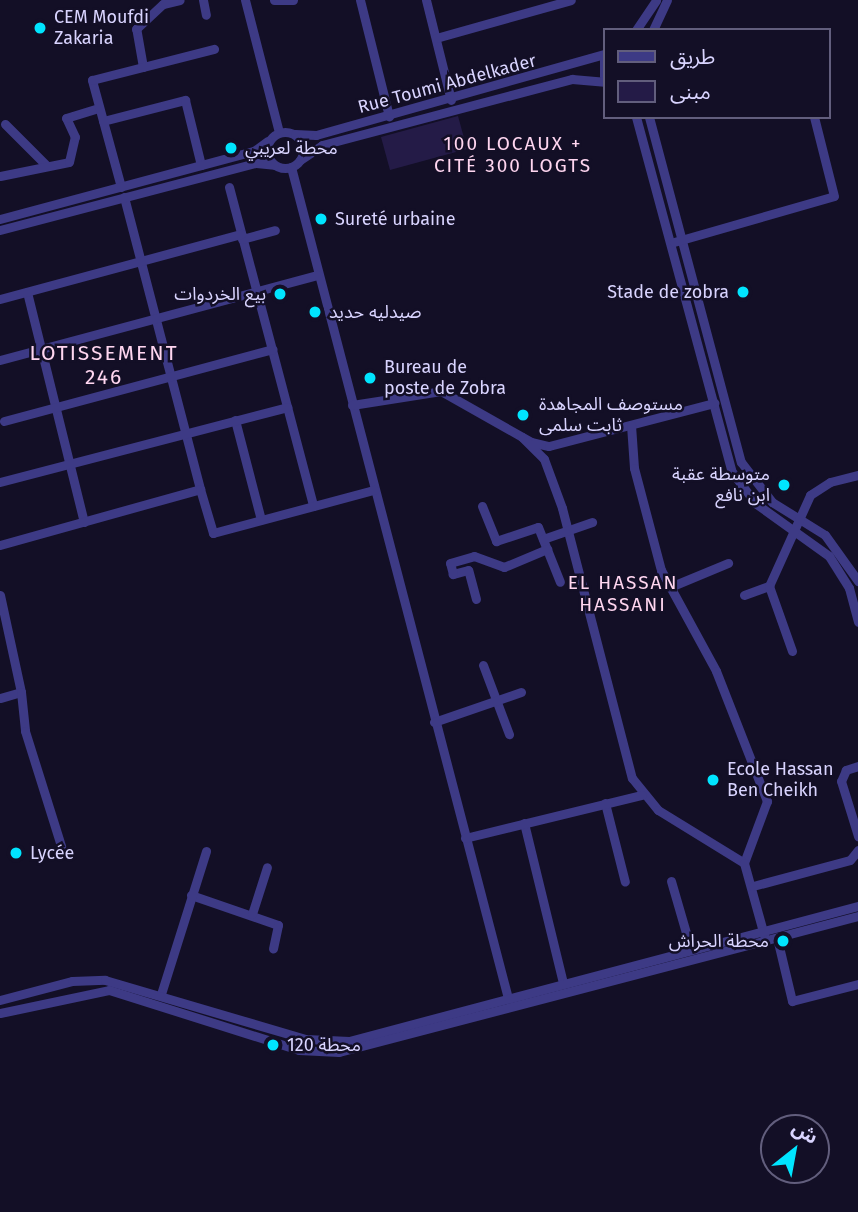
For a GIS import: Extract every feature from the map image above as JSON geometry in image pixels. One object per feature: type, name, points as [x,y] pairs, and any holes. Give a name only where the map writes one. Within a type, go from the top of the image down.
[{"type":"street","points":[[144,67],[136,29],[163,4],[180,0]]},
{"type":"street","points":[[203,0],[206,15]]},
{"type":"street","points":[[245,0],[279,132]]},
{"type":"street","points":[[274,0],[293,0]]},
{"type":"street","points":[[360,0],[389,116]]},
{"type":"street","points":[[426,0],[451,100]]},
{"type":"street","points":[[436,38],[570,0]]},
{"type":"street","points":[[637,28],[656,0]]},
{"type":"street","points":[[654,28],[667,0]]},
{"type":"street","points":[[214,49],[92,80],[213,533],[374,490]]},
{"type":"street","name":"Rue Toumi Abdelkader","points":[[295,134],[316,135],[602,58]]},
{"type":"street","name":"Rue Toumi Abdelkader","points":[[300,160],[322,145],[559,82],[602,82]]},
{"type":"street","points":[[103,121],[185,100],[201,165]]},
{"type":"street","points":[[0,176],[47,166],[73,156],[75,137],[66,118],[99,108]]},
{"type":"street","points":[[637,119],[725,456],[743,489],[791,528],[817,544],[840,570],[858,622]]},
{"type":"street","points":[[650,119],[723,401],[749,475],[772,502],[796,516],[834,545],[858,581]]},
{"type":"street","points":[[669,244],[834,196],[815,119]]},
{"type":"street","points":[[5,124],[47,166]]},
{"type":"street","points":[[0,219],[122,192],[256,163],[291,167],[300,160],[303,147],[295,134],[279,132],[254,151],[201,165],[122,192],[0,230]]},
{"type":"street","points":[[268,141],[267,155],[274,165]]},
{"type":"street","points":[[291,167],[508,998]]},
{"type":"street","points":[[229,187],[313,506]]},
{"type":"street","points":[[0,299],[141,261],[275,230]]},
{"type":"street","points":[[0,360],[318,275]]},
{"type":"street","points":[[27,292],[85,522]]},
{"type":"street","points":[[4,421],[272,349]]},
{"type":"street","points":[[352,405],[441,391],[522,437],[560,445],[723,401]]},
{"type":"street","points":[[0,482],[287,407]]},
{"type":"street","points":[[235,420],[261,520]]},
{"type":"street","points":[[631,425],[639,492],[670,587],[716,671],[767,801],[744,863]]},
{"type":"street","points":[[522,437],[546,464],[569,529],[608,699],[626,762],[642,795],[744,863],[753,886],[764,936]]},
{"type":"street","points":[[546,464],[560,445]]},
{"type":"street","points":[[792,652],[769,586],[796,516],[818,488],[856,478]]},
{"type":"street","points":[[0,545],[200,489]]},
{"type":"street","points":[[482,506],[496,541],[538,527],[560,582]]},
{"type":"street","points":[[543,539],[592,522]]},
{"type":"street","points":[[476,598],[468,570],[453,574],[450,563],[474,556],[504,567],[547,549]]},
{"type":"street","points":[[670,587],[728,563]]},
{"type":"street","points":[[744,595],[769,586]]},
{"type":"street","points":[[0,595],[21,692],[25,731],[61,846]]},
{"type":"street","points":[[483,665],[509,734]]},
{"type":"street","points":[[0,698],[21,692]]},
{"type":"street","points":[[435,722],[521,692]]},
{"type":"street","points":[[858,766],[846,770],[841,781],[858,836]]},
{"type":"street","points":[[465,838],[642,795]]},
{"type":"street","points":[[606,803],[625,882]]},
{"type":"street","points":[[524,822],[563,983]]},
{"type":"street","points":[[753,886],[850,860],[858,850]]},
{"type":"street","points":[[161,994],[206,851]]},
{"type":"street","points":[[252,914],[267,867]]},
{"type":"street","points":[[671,880],[691,950]]},
{"type":"street","points":[[191,895],[278,925],[273,948]]},
{"type":"street","points":[[0,1013],[109,990],[299,1050],[339,1052],[764,936],[858,906]]},
{"type":"street","points":[[0,1000],[87,980],[124,982],[327,1043],[691,950],[764,936],[776,937],[858,916]]},
{"type":"street","points":[[776,937],[792,1001],[858,984]]},
{"type":"building","points":[[458,116],[467,149],[390,170],[381,137]]},
{"type":"place","name":"CEM Moufdi Zakaria","points":[[40,28]]},
{"type":"place","name":"محطة لعريبي","points":[[231,148]]},
{"type":"place","name":"Sureté urbaine","points":[[321,219]]},
{"type":"place","name":"Stade de zobra","points":[[743,292]]},
{"type":"place","name":"بيع الخردوات","points":[[280,294]]},
{"type":"place","name":"صيدليه حديد","points":[[315,312]]},
{"type":"place","name":"Bureau de poste de Zobra","points":[[370,378]]},
{"type":"place","name":"مستوصف المجاهدة ثابت سلمى","points":[[523,415]]},
{"type":"place","name":"متوسطة عقبة ابن نافع","points":[[784,485]]},
{"type":"place","name":"Ecole Hassan Ben Cheikh","points":[[713,780]]},
{"type":"place","name":"Lycée","points":[[16,853]]},
{"type":"place","name":"محطة الحراش","points":[[783,941]]},
{"type":"place","name":"محطة 120","points":[[273,1045]]},
{"type":"district","name":"100 LOCAUX + CITÉ 300 LOGTS","points":[[513,155]]},
{"type":"district","name":"LOTISSEMENT 246","points":[[104,365]]},
{"type":"district","name":"EL HASSAN HASSANI","points":[[623,594]]}]
